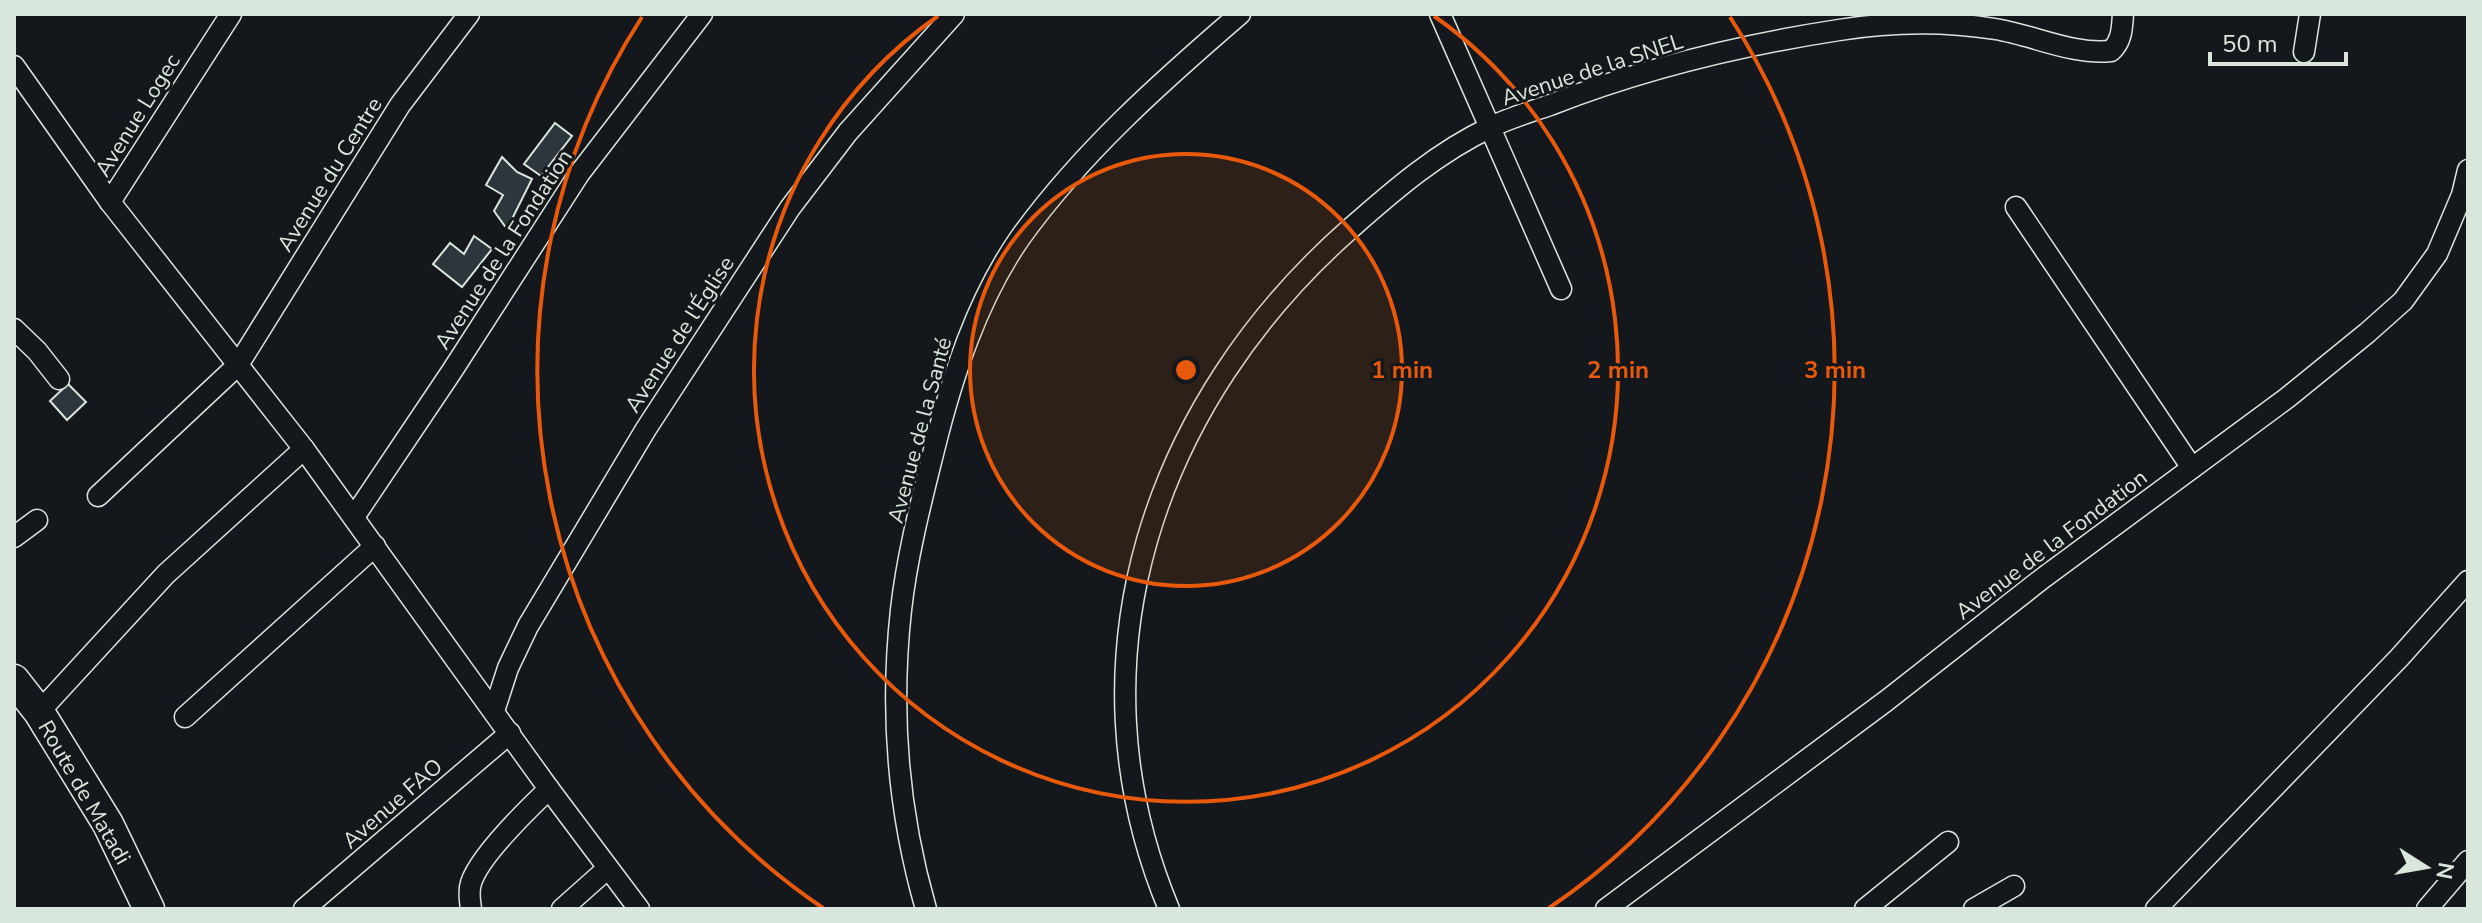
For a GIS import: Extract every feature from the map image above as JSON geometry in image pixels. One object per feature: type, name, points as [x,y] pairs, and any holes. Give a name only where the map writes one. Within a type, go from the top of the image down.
[{"type":"highway","name":"Route de Matadi","points":[[14,680],[39,712],[108,824],[149,909]]},
{"type":"street","name":"Avenue Logec","points":[[110,202],[231,14]]},
{"type":"street","name":"Avenue du Centre","points":[[98,496],[238,365],[400,105],[469,14]]},
{"type":"street","name":"Avenue de la Fondation","points":[[354,517],[579,174],[702,14]]},
{"type":"street","name":"Avenue de l'Église","points":[[494,711],[508,668],[528,626],[646,429],[774,232],[848,132],[954,14]]},
{"type":"street","name":"Avenue de la Santé","points":[[926,909],[904,807],[898,750],[896,711],[901,609],[919,511],[941,423],[971,331],[1020,239],[1080,164],[1174,71],[1240,14]]},
{"type":"street","points":[[1440,14],[1561,289]]},
{"type":"street","name":"Avenue de la SNEL","points":[[1169,909],[1145,843],[1125,731],[1127,638],[1141,563],[1161,494],[1188,432],[1248,337],[1319,256],[1407,178],[1489,128],[1586,91],[1676,64],[1842,29],[1916,23],[1994,29],[2098,52],[2111,51],[2121,35],[2123,14]]},
{"type":"street","points":[[2304,52],[2310,14]]},
{"type":"street","points":[[14,66],[110,202],[304,449],[639,909]]},
{"type":"street","name":"Avenue de la Fondation","points":[[1606,909],[1886,701],[2043,578],[2287,398],[2403,301],[2437,254],[2462,195],[2468,170]]},
{"type":"street","points":[[2016,207],[2192,468]]},
{"type":"street","points":[[14,329],[59,379]]},
{"type":"street","points":[[39,712],[166,574],[304,449]]},
{"type":"street","points":[[14,537],[37,520]]},
{"type":"street","points":[[185,717],[375,546]]},
{"type":"street","points":[[2156,909],[2399,658],[2468,581]]},
{"type":"street","name":"Avenue FAO","points":[[304,909],[510,733]]},
{"type":"street","points":[[471,909],[470,889],[475,874],[497,845],[549,789]]},
{"type":"street","points":[[1865,909],[1948,842]]},
{"type":"street","points":[[2427,909],[2468,861]]},
{"type":"street","points":[[562,909],[607,869]]},
{"type":"street","points":[[1974,909],[2014,886]]},
{"type":"building","points":[[555,123],[572,136],[541,176],[524,164]]},
{"type":"building","points":[[502,157],[517,172],[532,179],[507,229],[494,211],[503,195],[486,185]]},
{"type":"building","points":[[474,236],[492,249],[462,287],[433,264],[450,243],[464,254]]},
{"type":"building","points":[[68,384],[86,402],[67,420],[50,401]]}]
